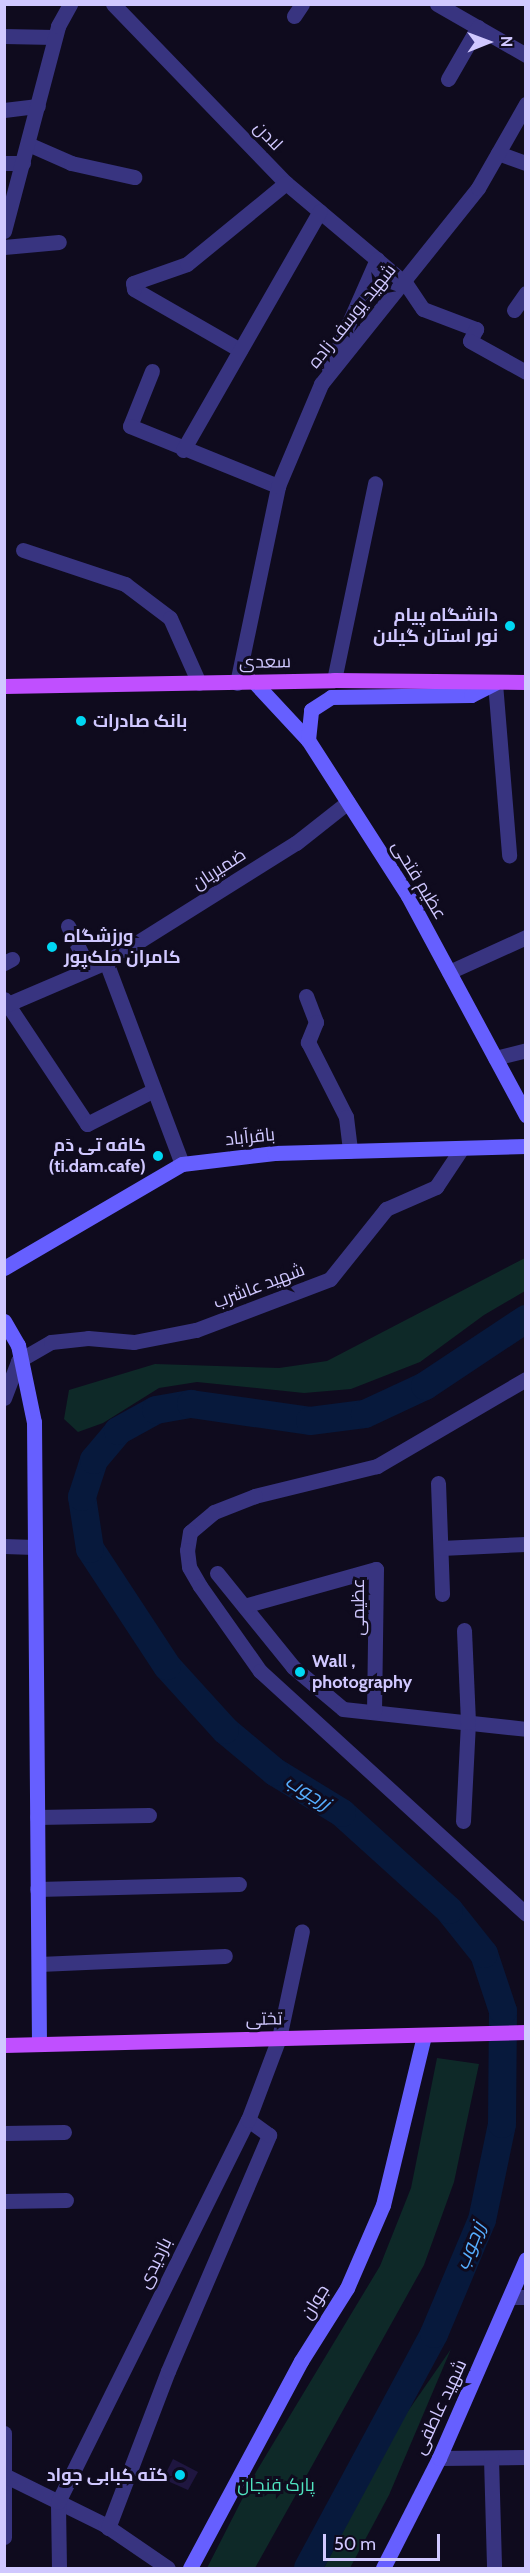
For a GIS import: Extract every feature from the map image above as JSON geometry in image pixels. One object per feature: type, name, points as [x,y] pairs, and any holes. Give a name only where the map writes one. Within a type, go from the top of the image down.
[{"type":"main road","name":"سعدی","points":[[4,686],[334,680],[525,682]]},
{"type":"main road","name":"عظیم فتحی","points":[[255,682],[308,740],[348,802],[449,972],[524,1109]]},
{"type":"main road","points":[[308,740],[311,710],[331,697],[471,695],[495,682]]},
{"type":"main road","name":"باقرآباد","points":[[6,1270],[77,1222],[182,1164],[274,1153],[525,1146]]},
{"type":"main road","points":[[4,1321],[18,1345],[18,1361],[29,1386],[34,1422],[39,2044]]},
{"type":"main road","points":[[4,1352],[18,1361]]},
{"type":"main road","name":"تختی","points":[[4,2045],[525,2033]]},
{"type":"main road","name":"جوان","points":[[190,2568],[301,2361],[347,2288],[382,2205],[424,2035]]},
{"type":"main road","name":"شهید عاطفی","points":[[383,2568],[518,2297],[525,2259]]},
{"type":"street","points":[[52,4],[56,31]]},
{"type":"street","points":[[4,231],[8,208],[23,163],[56,31],[70,4]]},
{"type":"street","name":"لادن","points":[[113,4],[286,183],[406,284],[423,309],[476,329],[470,341],[525,372]]},
{"type":"street","points":[[444,6],[525,55]]},
{"type":"street","points":[[448,80],[478,27]]},
{"type":"street","points":[[4,36],[56,31]]},
{"type":"street","name":"شهید یوسف زاده","points":[[237,683],[278,486],[321,384],[406,284],[478,188],[525,104]]},
{"type":"street","points":[[4,110],[38,106]]},
{"type":"street","points":[[28,144],[71,164],[134,177]]},
{"type":"street","points":[[498,153],[525,163]]},
{"type":"street","points":[[4,163],[23,163]]},
{"type":"street","points":[[240,350],[134,289],[137,278],[187,264],[286,183]]},
{"type":"street","points":[[183,450],[320,211]]},
{"type":"street","points":[[4,247],[59,242]]},
{"type":"street","points":[[321,384],[377,259]]},
{"type":"street","points":[[514,310],[525,293]]},
{"type":"street","points":[[152,371],[130,426],[183,450],[278,486]]},
{"type":"street","points":[[334,680],[375,483]]},
{"type":"street","points":[[23,550],[125,584],[170,618],[199,683]]},
{"type":"street","points":[[495,682],[509,855]]},
{"type":"street","name":"ضمیریان","points":[[154,1090],[87,1124],[6,1001],[88,967],[106,962],[296,843],[348,802]]},
{"type":"street","points":[[68,927],[88,967]]},
{"type":"street","points":[[449,972],[525,937]]},
{"type":"street","points":[[106,962],[182,1164]]},
{"type":"street","points":[[306,996],[315,1022],[308,1042],[346,1117],[350,1151]]},
{"type":"street","points":[[495,1058],[525,1050]]},
{"type":"street","name":"شهید عاشرب","points":[[18,1361],[51,1342],[88,1338],[134,1342],[196,1330],[330,1279],[386,1209],[436,1187],[462,1148]]},
{"type":"street","points":[[4,1398],[18,1361]]},
{"type":"street","points":[[525,1379],[377,1466],[255,1496],[208,1515],[190,1532],[187,1550],[189,1567],[200,1586],[260,1671],[525,1914]]},
{"type":"street","points":[[438,1483],[442,1594]]},
{"type":"street","points":[[441,1548],[525,1544]]},
{"type":"street","points":[[4,1546],[34,1547]]},
{"type":"street","name":"عظیمی","points":[[244,1606],[376,1569],[374,1712]]},
{"type":"street","points":[[217,1573],[293,1667],[343,1709],[525,1729]]},
{"type":"street","points":[[463,1821],[468,1722],[464,1630]]},
{"type":"street","points":[[37,1817],[149,1815]]},
{"type":"street","points":[[38,1889],[239,1884]]},
{"type":"street","name":"بازدیدی","points":[[58,2502],[248,2120],[279,2038],[302,1931]]},
{"type":"street","points":[[39,1964],[225,1956]]},
{"type":"street","points":[[108,2528],[168,2371],[269,2135],[248,2120]]},
{"type":"street","points":[[4,2133],[64,2132]]},
{"type":"street","points":[[4,2201],[66,2200]]},
{"type":"street","points":[[4,2433],[4,2537]]},
{"type":"street","points":[[439,2458],[525,2457]]},
{"type":"street","points":[[491,2458],[494,2568]]},
{"type":"street","points":[[5,2476],[108,2528],[168,2568]]},
{"type":"street","points":[[58,2502],[59,2568]]},
{"type":"green space","points":[[525,1258],[525,1291],[484,1315],[420,1362],[351,1389],[304,1393],[197,1382],[159,1388],[103,1423],[78,1432],[64,1419],[69,1390],[155,1364],[279,1368],[327,1361]]},
{"type":"green space","name":"پارک فنجان","points":[[437,2058],[479,2064],[454,2182],[424,2265],[255,2568],[207,2568],[256,2472],[380,2266],[411,2188]]},
{"type":"green space","points":[[451,2349],[389,2495],[350,2568],[324,2568],[397,2427]]},
{"type":"building","name":"کته کبابی جواد","points":[[173,2459],[198,2472],[188,2490],[163,2479]]},
{"type":"waterway","name":"زرجوب","points":[[308,2568],[434,2334],[482,2220],[502,2124],[503,2011],[484,1954],[449,1910],[342,1813],[275,1772],[225,1730],[167,1666],[90,1549],[82,1497],[94,1460],[118,1431],[156,1410],[191,1404],[310,1421],[365,1414],[425,1386],[526,1319]]},
{"type":"place","name":"دانشگاه پیام نور استان گیلان","points":[[510,626]]},
{"type":"place","name":"بانک صادرات","points":[[81,721]]},
{"type":"place","name":"ورزشگاه کامران ملک‌پور","points":[[52,947]]},
{"type":"place","name":"کافه تی دَم (ti.dam.cafe)","points":[[158,1156]]},
{"type":"place","name":"Wall , photography","points":[[300,1672]]},
{"type":"place","name":"کته کبابی جواد","points":[[180,2475]]}]
